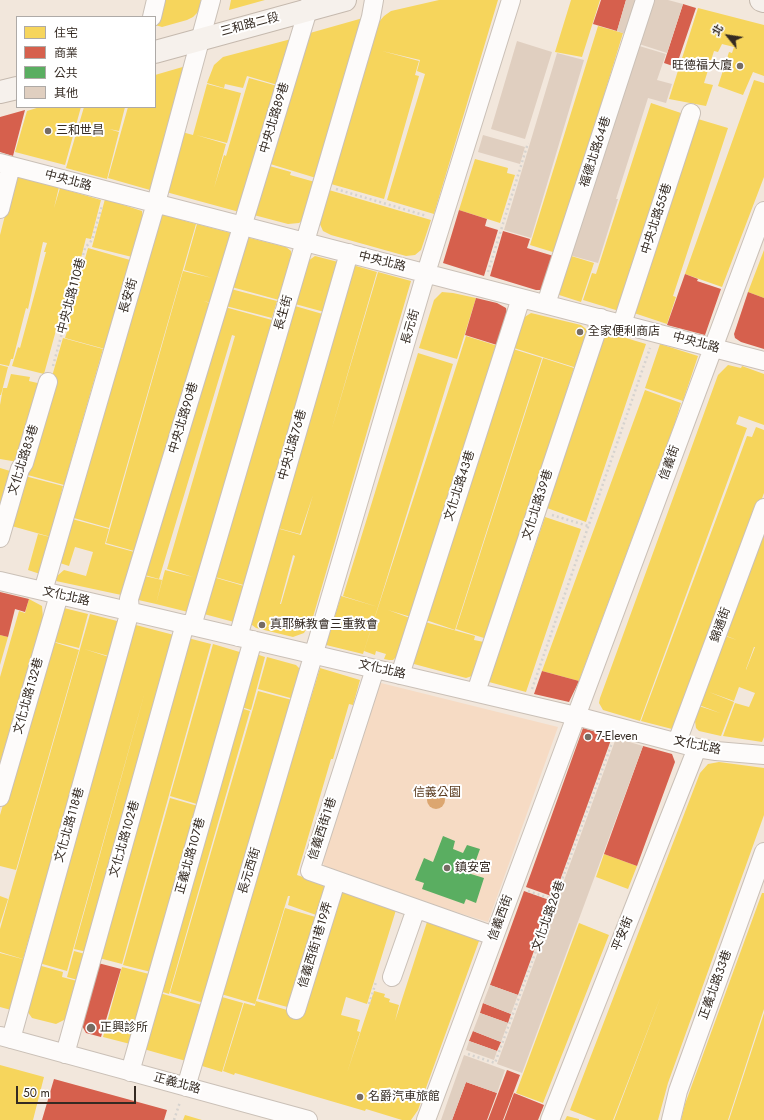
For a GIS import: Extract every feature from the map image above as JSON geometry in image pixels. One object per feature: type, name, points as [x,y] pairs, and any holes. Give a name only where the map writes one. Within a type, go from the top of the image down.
[{"type":"main road","name":"三和路二段","points":[[156,52],[309,5],[345,0]]},
{"type":"main road","points":[[0,92],[16,88]]},
{"type":"street","points":[[152,16],[156,0]]},
{"type":"street","name":"長安街","points":[[51,593],[211,0]]},
{"type":"street","name":"長生街","points":[[188,625],[322,185],[371,17],[374,0]]},
{"type":"street","name":"長元街","points":[[314,655],[426,273],[511,0]]},
{"type":"street","name":"福德北路64巷","points":[[546,304],[645,0]]},
{"type":"street","name":"中央北路89巷","points":[[243,226],[309,5]]},
{"type":"street","name":"中央北路55巷","points":[[622,324],[691,114]]},
{"type":"street","points":[[0,209],[6,164]]},
{"type":"street","name":"中央北路","points":[[6,164],[764,361]]},
{"type":"street","name":"信義街","points":[[576,716],[764,211]]},
{"type":"street","name":"中央北路90巷","points":[[130,611],[129,599],[243,226]]},
{"type":"street","name":"中央北路76巷","points":[[245,638],[349,253]]},
{"type":"street","name":"文化北路43巷","points":[[400,675],[521,298]]},
{"type":"street","name":"文化北路39巷","points":[[476,692],[600,318]]},
{"type":"street","name":"文化北路83巷","points":[[0,538],[48,382]]},
{"type":"street","name":"錦通街","points":[[677,742],[764,508]]},
{"type":"street","name":"文化北路","points":[[0,581],[476,692],[576,716],[697,748],[716,751],[763,752]]},
{"type":"street","name":"文化北路132巷","points":[[0,797],[51,593]]},
{"type":"street","name":"文化北路118巷","points":[[5,1038],[130,611]]},
{"type":"street","name":"文化北路102巷","points":[[65,1054],[188,625]]},
{"type":"street","name":"正義北路107巷","points":[[130,1072],[245,638]]},
{"type":"street","name":"長元西街","points":[[186,1087],[314,655]]},
{"type":"street","name":"信義西街1巷","points":[[375,669],[310,872],[494,936]]},
{"type":"street","name":"信義西街","points":[[426,1120],[576,716]]},
{"type":"street","name":"平安街","points":[[550,1120],[697,748]]},
{"type":"street","name":"正義北路33巷","points":[[670,1120],[678,1092],[758,886],[764,852]]},
{"type":"street","name":"信義西街1巷19弄","points":[[296,1010],[336,881]]},
{"type":"street","points":[[392,976],[416,909]]},
{"type":"street","name":"正義北路","points":[[5,1038],[308,1120]]},
{"type":"path","points":[[484,288],[528,144]]},
{"type":"path","points":[[322,185],[443,220]]},
{"type":"path","name":"中央北路110巷","points":[[48,382],[85,248],[92,240],[106,190]]},
{"type":"path","points":[[526,704],[656,333]]},
{"type":"path","points":[[537,510],[588,526]]},
{"type":"path","name":"文化北路26巷","points":[[453,1049],[495,1063],[618,727]]},
{"type":"path","points":[[513,885],[555,900]]},
{"type":"green space","name":"信義公園","points":[[377,682],[558,727],[488,922],[327,872],[321,858]]},
{"type":"shaded area","points":[[436,791],[442,794],[445,800],[442,806],[436,809],[430,806],[427,800],[430,794]]},
{"type":"building: 住宅","points":[[159,0],[201,0],[198,12],[187,20],[162,27],[156,25],[155,16]]},
{"type":"building: 住宅","points":[[231,0],[265,0],[229,10]]},
{"type":"building: 住宅","points":[[439,0],[498,0],[434,214],[387,200],[425,74],[417,71],[420,60],[382,51],[419,61],[415,75],[419,76],[384,199],[331,184],[378,23],[391,11]]},
{"type":"building: 住宅","points":[[571,0],[600,0],[582,57],[555,52]]},
{"type":"building: 住宅","name":"旺德福大廈","points":[[698,8],[764,25],[764,76],[753,72],[743,95],[718,86],[729,52],[732,53],[734,47],[722,44],[718,52],[714,51],[704,83],[713,85],[706,106],[669,99]]},
{"type":"building: 住宅","points":[[363,18],[316,178],[267,163],[310,33]]},
{"type":"building: 住宅","points":[[598,26],[623,33],[556,253],[530,245]]},
{"type":"building: 住宅","points":[[295,38],[281,86],[247,76],[243,88],[225,84],[224,88],[207,83],[214,65],[223,57]]},
{"type":"building: 住宅","points":[[186,66],[150,190],[108,178],[128,108],[156,108],[156,75]]},
{"type":"building: 住宅","points":[[249,78],[281,87],[243,213],[166,192],[182,132],[193,135],[207,84],[241,93],[227,143],[196,135],[226,144],[214,188],[224,155],[226,156]]},
{"type":"building: 住宅","points":[[754,80],[764,83],[764,177],[722,287],[685,274]]},
{"type":"building: 住宅","points":[[651,103],[681,113],[619,311],[583,300],[592,273],[596,274]]},
{"type":"building: 住宅","name":"三和世昌","points":[[37,108],[81,108],[65,165],[15,152],[27,111]]},
{"type":"building: 住宅","points":[[84,108],[125,108],[119,131],[109,129],[119,132],[107,179],[66,168]]},
{"type":"building: 住宅","points":[[698,119],[728,128],[673,296],[676,297],[667,324],[634,313]]},
{"type":"building: 住宅","points":[[475,159],[508,168],[507,173],[515,175],[500,223],[459,210]]},
{"type":"building: 住宅","points":[[266,165],[291,172],[290,175],[315,182],[302,221],[299,223],[288,224],[250,214]]},
{"type":"building: 住宅","points":[[15,176],[59,187],[54,208],[60,188],[101,200],[91,239],[86,238],[80,262],[75,261],[44,374],[12,366],[18,347],[20,348],[46,252],[44,252],[47,243],[43,242],[28,309],[26,308],[13,359],[11,359],[9,366],[0,364],[0,235]]},
{"type":"building: 住宅","points":[[329,190],[431,220],[421,250],[415,255],[406,256],[331,235],[323,231],[319,222]]},
{"type":"building: 住宅","points":[[105,199],[142,211],[143,217],[132,257],[92,247]]},
{"type":"building: 住宅","points":[[161,214],[196,224],[109,528],[74,518]]},
{"type":"building: 住宅","points":[[197,224],[235,234],[215,304],[204,301],[212,304],[141,553],[106,543],[183,271],[212,278],[184,270]]},
{"type":"building: 住宅","points":[[242,236],[286,247],[291,251],[279,300],[228,286]]},
{"type":"building: 住宅","points":[[88,248],[130,260],[105,349],[65,338],[69,325],[67,324]]},
{"type":"building: 住宅","points":[[764,250],[764,298],[748,292]]},
{"type":"building: 住宅","points":[[568,255],[594,263],[581,302],[556,294]]},
{"type":"building: 住宅","points":[[315,256],[342,263],[328,313],[295,304],[308,261]]},
{"type":"building: 住宅","points":[[349,264],[377,272],[331,431],[378,272],[411,281],[313,617],[304,633],[293,637],[256,628],[252,625],[249,619],[273,527],[301,535],[313,495],[300,534],[274,527]],"holes":[[[293,555],[295,556],[281,604],[280,604]]]},
{"type":"building: 住宅","points":[[227,288],[277,301],[272,318],[222,305]]},
{"type":"building: 住宅","points":[[442,292],[476,298],[457,359],[419,348],[434,300]]},
{"type":"building: 住宅","points":[[221,306],[272,320],[265,345],[268,346],[200,578],[197,577],[188,612],[156,604],[165,570],[193,577],[167,569],[235,336],[232,335],[159,579],[141,574]]},
{"type":"building: 住宅","points":[[295,306],[326,315],[247,586],[215,577]]},
{"type":"building: 住宅","points":[[531,313],[581,325],[586,329],[587,331],[577,368],[514,348],[523,318]]},
{"type":"building: 住宅","points":[[606,332],[646,344],[586,522],[547,508]]},
{"type":"building: 住宅","points":[[466,336],[498,346],[411,617],[388,610],[410,618],[399,654],[393,660],[384,659],[386,654],[376,651],[375,655],[364,651]]},
{"type":"building: 住宅","points":[[63,338],[103,349],[64,485],[24,474]]},
{"type":"building: 住宅","points":[[660,344],[698,356],[683,401],[645,388]]},
{"type":"building: 住宅","points":[[513,349],[542,358],[455,630],[426,620]]},
{"type":"building: 住宅","points":[[418,353],[453,364],[378,607],[343,596]]},
{"type":"building: 住宅","points":[[543,358],[574,368],[487,639],[456,629]]},
{"type":"building: 住宅","points":[[0,365],[8,367],[1,395],[0,395]]},
{"type":"building: 住宅","points":[[728,365],[741,368],[742,366],[764,374],[764,425],[739,416],[736,424],[747,428],[640,721],[603,710],[599,703],[600,698],[718,375]]},
{"type":"building: 住宅","points":[[11,374],[30,377],[29,381],[46,385],[24,463],[0,459],[0,405],[3,388],[7,388]]},
{"type":"building: 住宅","points":[[645,390],[681,403],[675,423],[579,681],[542,671]]},
{"type":"building: 住宅","points":[[756,427],[764,430],[764,493],[676,726],[672,729],[641,721],[747,436],[752,437]]},
{"type":"building: 住宅","points":[[0,468],[17,473],[0,524]]},
{"type":"building: 住宅","points":[[21,475],[63,486],[51,537],[8,525]]},
{"type":"building: 住宅","points":[[545,517],[581,529],[526,692],[489,682]]},
{"type":"building: 住宅","points":[[72,519],[109,529],[105,544],[138,553],[126,596],[56,581],[57,576],[64,570],[86,576],[93,552],[75,547],[69,566],[60,563]]},
{"type":"building: 住宅","points":[[764,527],[764,737],[762,742],[723,736],[735,703],[749,707],[755,693],[739,687],[734,701],[709,692],[734,702],[721,736],[699,731],[696,728],[695,721],[699,706],[720,713],[699,705],[725,636],[737,640],[724,635]],"holes":[[[754,647],[755,647],[746,670]]]},
{"type":"building: 住宅","points":[[38,534],[50,537],[40,574],[28,570]]},
{"type":"building: 住宅","points":[[140,575],[162,580],[156,604],[134,599]]},
{"type":"building: 住宅","points":[[213,577],[244,586],[234,622],[204,614]]},
{"type":"building: 住宅","points":[[341,596],[378,607],[363,654],[326,645]]},
{"type":"building: 住宅","points":[[29,599],[42,606],[43,618],[0,763],[0,677],[19,611],[25,613]]},
{"type":"building: 住宅","points":[[60,607],[88,614],[79,648],[51,641]]},
{"type":"building: 住宅","points":[[90,614],[121,622],[112,657],[84,649],[109,657],[23,959],[0,952],[0,929]]},
{"type":"building: 住宅","points":[[425,622],[475,636],[474,640],[484,642],[472,676],[466,678],[414,664],[413,661]]},
{"type":"building: 住宅","points":[[132,624],[174,635],[87,952],[74,949],[146,688],[67,971],[39,963]]},
{"type":"building: 住宅","points":[[0,635],[8,637],[0,665]]},
{"type":"building: 住宅","points":[[188,638],[211,644],[122,964],[99,958]]},
{"type":"building: 住宅","points":[[50,641],[79,650],[16,870],[0,866],[0,815]]},
{"type":"building: 住宅","points":[[213,644],[243,653],[200,805],[170,796]]},
{"type":"building: 住宅","points":[[253,653],[265,657],[251,710],[238,706]]},
{"type":"building: 住宅","points":[[267,657],[296,665],[300,669],[294,699],[258,689]]},
{"type":"building: 住宅","points":[[320,668],[360,680],[353,705],[349,704],[333,759],[331,759],[297,875],[329,886],[319,916],[288,905],[290,896],[288,896],[255,1004],[221,994]]},
{"type":"building: 住宅","points":[[258,691],[292,700],[204,1003],[170,993]]},
{"type":"building: 住宅","points":[[237,707],[250,711],[169,994],[156,990]]},
{"type":"building: 住宅","points":[[719,762],[764,768],[764,815],[668,1083],[658,1120],[614,1120],[661,996],[613,1120],[596,1120],[570,1110],[700,773],[708,764]]},
{"type":"building: 住宅","points":[[170,798],[198,806],[151,972],[123,965]]},
{"type":"building: 住宅","points":[[604,854],[637,866],[628,889],[596,877]]},
{"type":"building: 住宅","points":[[338,890],[396,910],[367,1004],[346,997],[341,1015],[360,1020],[357,1031],[360,1032],[347,1073],[374,991],[385,994],[384,997],[390,999],[389,1002],[399,1005],[395,1021],[427,922],[440,927],[441,924],[475,936],[474,939],[479,941],[418,1110],[411,1120],[402,1120],[366,1109],[365,1111],[235,1073],[234,1075],[223,1071],[244,1003],[255,1006],[256,1001],[301,1014]]},
{"type":"building: 住宅","points":[[762,893],[764,893],[764,1009],[728,1120],[681,1120],[685,1104]]},
{"type":"building: 住宅","points":[[0,896],[8,899],[0,924]]},
{"type":"building: 住宅","points":[[285,908],[319,918],[291,1008],[258,999]]},
{"type":"building: 住宅","points":[[579,923],[609,935],[543,1103],[516,1093]]},
{"type":"building: 住宅","points":[[74,951],[85,954],[78,980],[67,977]]},
{"type":"building: 住宅","points":[[0,953],[26,960],[11,1010],[0,1007]]},
{"type":"building: 住宅","points":[[38,965],[63,972],[62,977],[77,981],[66,1019],[56,1024],[32,1018],[25,1008]]},
{"type":"building: 住宅","points":[[122,967],[153,975],[134,1045],[103,1037]]},
{"type":"building: 住宅","points":[[156,992],[202,1005],[186,1061],[140,1048]]},
{"type":"building: 住宅","points":[[222,997],[243,1003],[222,1072],[202,1066]]},
{"type":"building: 住宅","points":[[764,1013],[764,1120],[729,1120]]},
{"type":"building: 住宅","points":[[0,1065],[44,1077],[33,1120],[0,1120]]},
{"type":"building: 住宅","points":[[185,1115],[202,1120],[183,1120]]},
{"type":"building: 住宅","points":[[567,1116],[579,1119],[579,1120],[565,1120]]},
{"type":"building: 商業","points":[[601,0],[626,0],[617,31],[593,24]]},
{"type":"building: 商業","points":[[683,4],[696,8],[676,67],[664,63]]},
{"type":"building: 商業","points":[[25,110],[13,156],[0,152],[0,117]]},
{"type":"building: 商業","points":[[459,210],[487,219],[485,226],[498,230],[484,276],[443,263]]},
{"type":"building: 商業","points":[[503,231],[530,239],[527,248],[557,257],[544,290],[536,290],[490,276]]},
{"type":"building: 商業","points":[[685,274],[698,279],[697,281],[721,289],[705,335],[667,325]]},
{"type":"building: 商業","points":[[748,292],[764,298],[764,349],[741,342],[735,338],[734,334]]},
{"type":"building: 商業","points":[[476,298],[497,303],[506,308],[507,313],[497,345],[465,335]]},
{"type":"building: 商業","points":[[0,592],[29,599],[25,612],[15,609],[8,637],[0,635]]},
{"type":"building: 商業","points":[[542,671],[579,681],[569,702],[534,694]]},
{"type":"building: 商業","points":[[583,728],[612,737],[554,897],[526,887]]},
{"type":"building: 商業","points":[[643,746],[672,754],[675,762],[637,866],[604,854]]},
{"type":"building: 商業","points":[[524,891],[552,901],[518,995],[490,985]]},
{"type":"building: 商業","points":[[98,963],[121,969],[101,1037],[86,1033],[81,1024]]},
{"type":"building: 商業","points":[[483,1003],[511,1014],[508,1023],[480,1013]]},
{"type":"building: 商業","points":[[473,1031],[501,1042],[497,1051],[469,1041]]},
{"type":"building: 商業","points":[[507,1070],[520,1075],[503,1120],[488,1120]]},
{"type":"building: 商業","points":[[54,1079],[167,1110],[164,1120],[42,1120]]},
{"type":"building: 商業","points":[[466,1082],[497,1093],[487,1120],[452,1120]]},
{"type":"building: 商業","points":[[514,1093],[544,1105],[538,1120],[504,1120]]},
{"type":"building: 公共","name":"鎮安宮","points":[[443,836],[455,841],[453,849],[463,853],[467,845],[480,849],[471,874],[484,878],[476,903],[466,899],[464,904],[422,889],[424,883],[415,880],[424,858],[433,862]]},
{"type":"building: 其他","points":[[626,0],[635,0],[625,34],[617,31]]},
{"type":"building: 其他","points":[[654,0],[668,0],[683,4],[667,53],[639,44]]},
{"type":"building: 其他","points":[[517,41],[552,52],[525,139],[491,129]]},
{"type":"building: 其他","points":[[636,45],[666,54],[657,80],[672,84],[666,103],[648,98],[616,199],[618,199],[598,263],[569,255]]},
{"type":"building: 其他","points":[[557,53],[584,60],[531,238],[504,230]]},
{"type":"building: 其他","points":[[483,135],[525,147],[520,164],[478,152]]},
{"type":"building: 其他","points":[[616,738],[643,746],[522,1073],[497,1064]]},
{"type":"building: 其他","points":[[490,985],[518,995],[511,1014],[483,1003]]},
{"type":"building: 其他","points":[[480,1013],[508,1023],[501,1042],[473,1031]]},
{"type":"building: 其他","points":[[469,1041],[497,1051],[494,1060],[466,1050]]},
{"type":"building: 其他","points":[[464,1055],[505,1070],[497,1093],[466,1082],[452,1120],[441,1120]]},
{"type":"place","name":"旺德福大廈","points":[[740,66]]},
{"type":"place","name":"三和世昌","points":[[48,131]]},
{"type":"place","name":"全家便利商店","points":[[580,332]]},
{"type":"place","name":"真耶穌教會三重教會","points":[[262,625]]},
{"type":"place","name":"7-Eleven","points":[[588,737]]},
{"type":"place","name":"鎮安宮","points":[[447,868]]},
{"type":"place","name":"正興診所","points":[[91,1028]]},
{"type":"place","name":"名爵汽車旅館","points":[[360,1097]]}]
